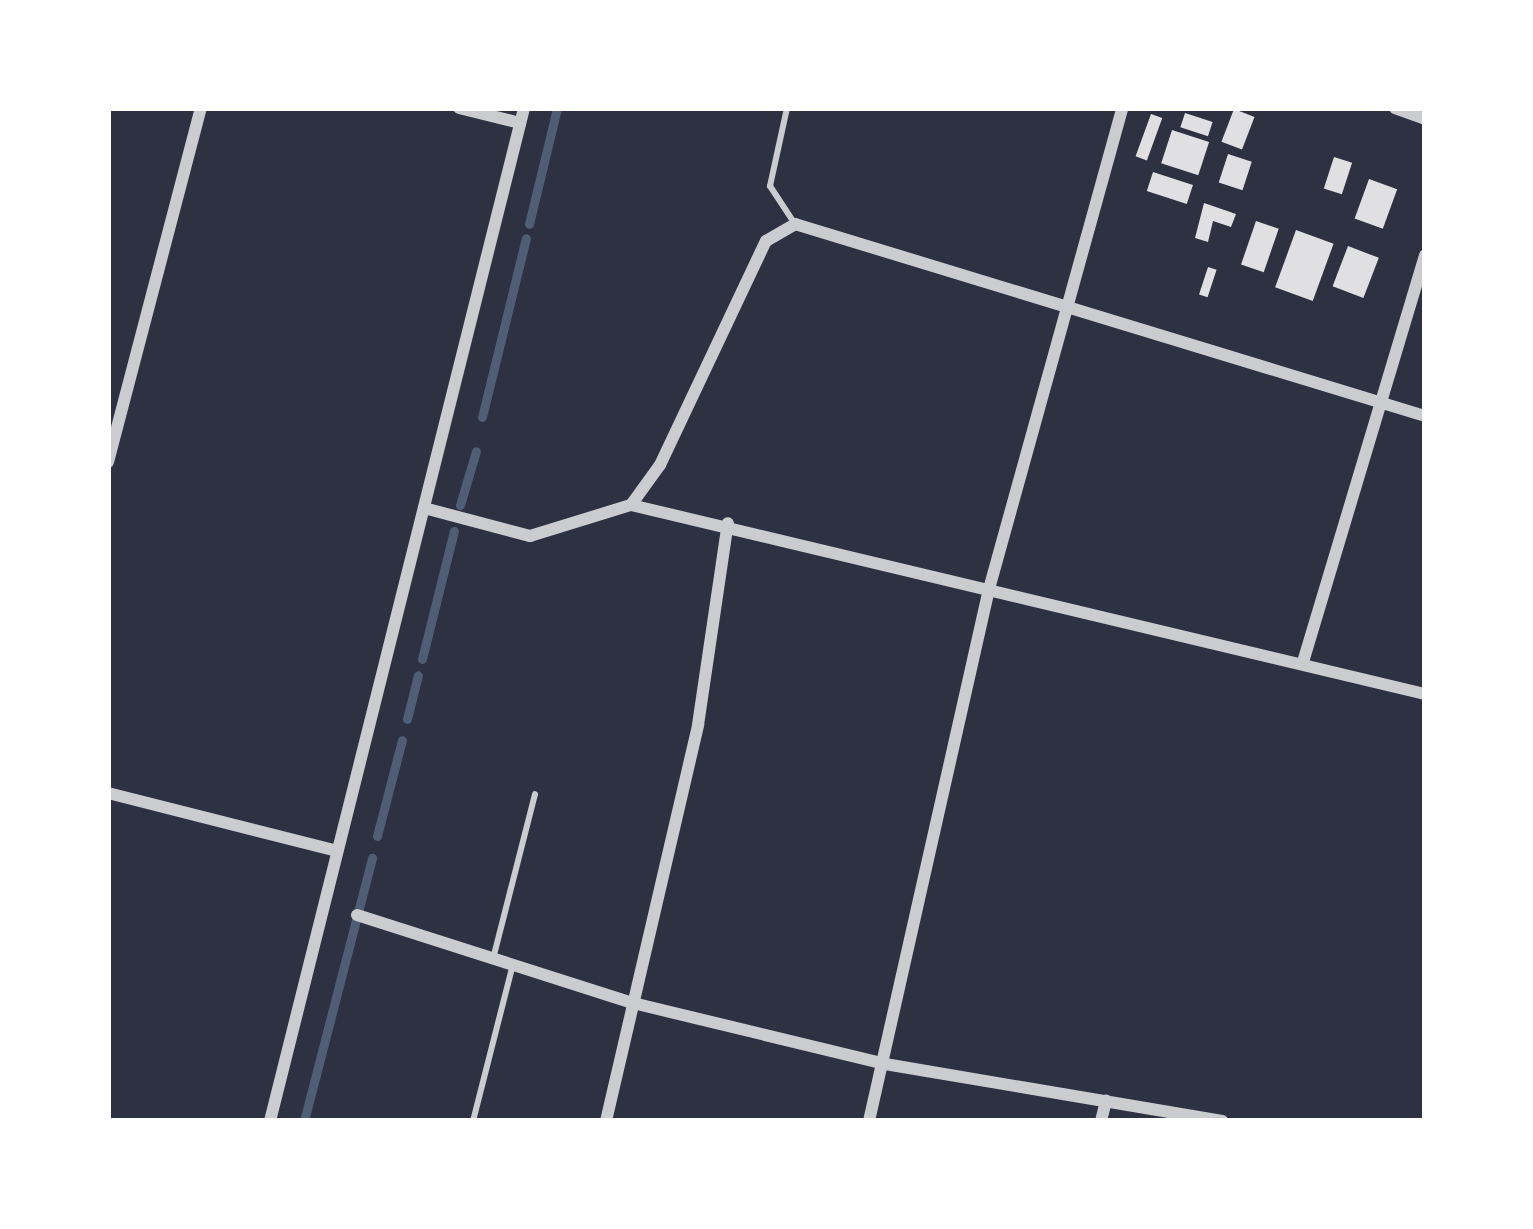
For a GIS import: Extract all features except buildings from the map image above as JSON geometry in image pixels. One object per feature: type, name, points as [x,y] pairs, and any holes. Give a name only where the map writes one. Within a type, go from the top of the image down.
[{"type":"street","points":[[108,462],[201,108]]},
{"type":"street","points":[[459,108],[520,123]]},
{"type":"street","points":[[270,1121],[334,850],[524,108]]},
{"type":"street","points":[[869,1121],[989,589],[1122,108]]},
{"type":"street","points":[[1395,108],[1425,119]]},
{"type":"street","points":[[631,505],[660,465],[766,241],[795,224],[1425,416]]},
{"type":"street","points":[[1304,662],[1425,255]]},
{"type":"street","points":[[424,508],[530,536],[631,505],[728,523],[1425,694]]},
{"type":"street","points":[[606,1121],[698,725],[728,523]]},
{"type":"street","points":[[108,793],[334,850]]},
{"type":"street","points":[[357,915],[633,1003],[885,1064],[1222,1121]]},
{"type":"street","points":[[1101,1121],[1106,1101]]},
{"type":"lane","points":[[787,108],[770,186],[795,224]]},
{"type":"lane","points":[[493,958],[535,794]]},
{"type":"lane","points":[[473,1121],[513,965]]},
{"type":"waterway","points":[[529,224],[557,108]]},
{"type":"waterway","points":[[482,417],[526,238]]},
{"type":"waterway","points":[[460,505],[476,451]]},
{"type":"waterway","points":[[422,659],[454,531]]},
{"type":"waterway","points":[[407,719],[418,675]]},
{"type":"waterway","points":[[377,836],[402,740]]},
{"type":"waterway","points":[[304,1121],[372,858]]}]
